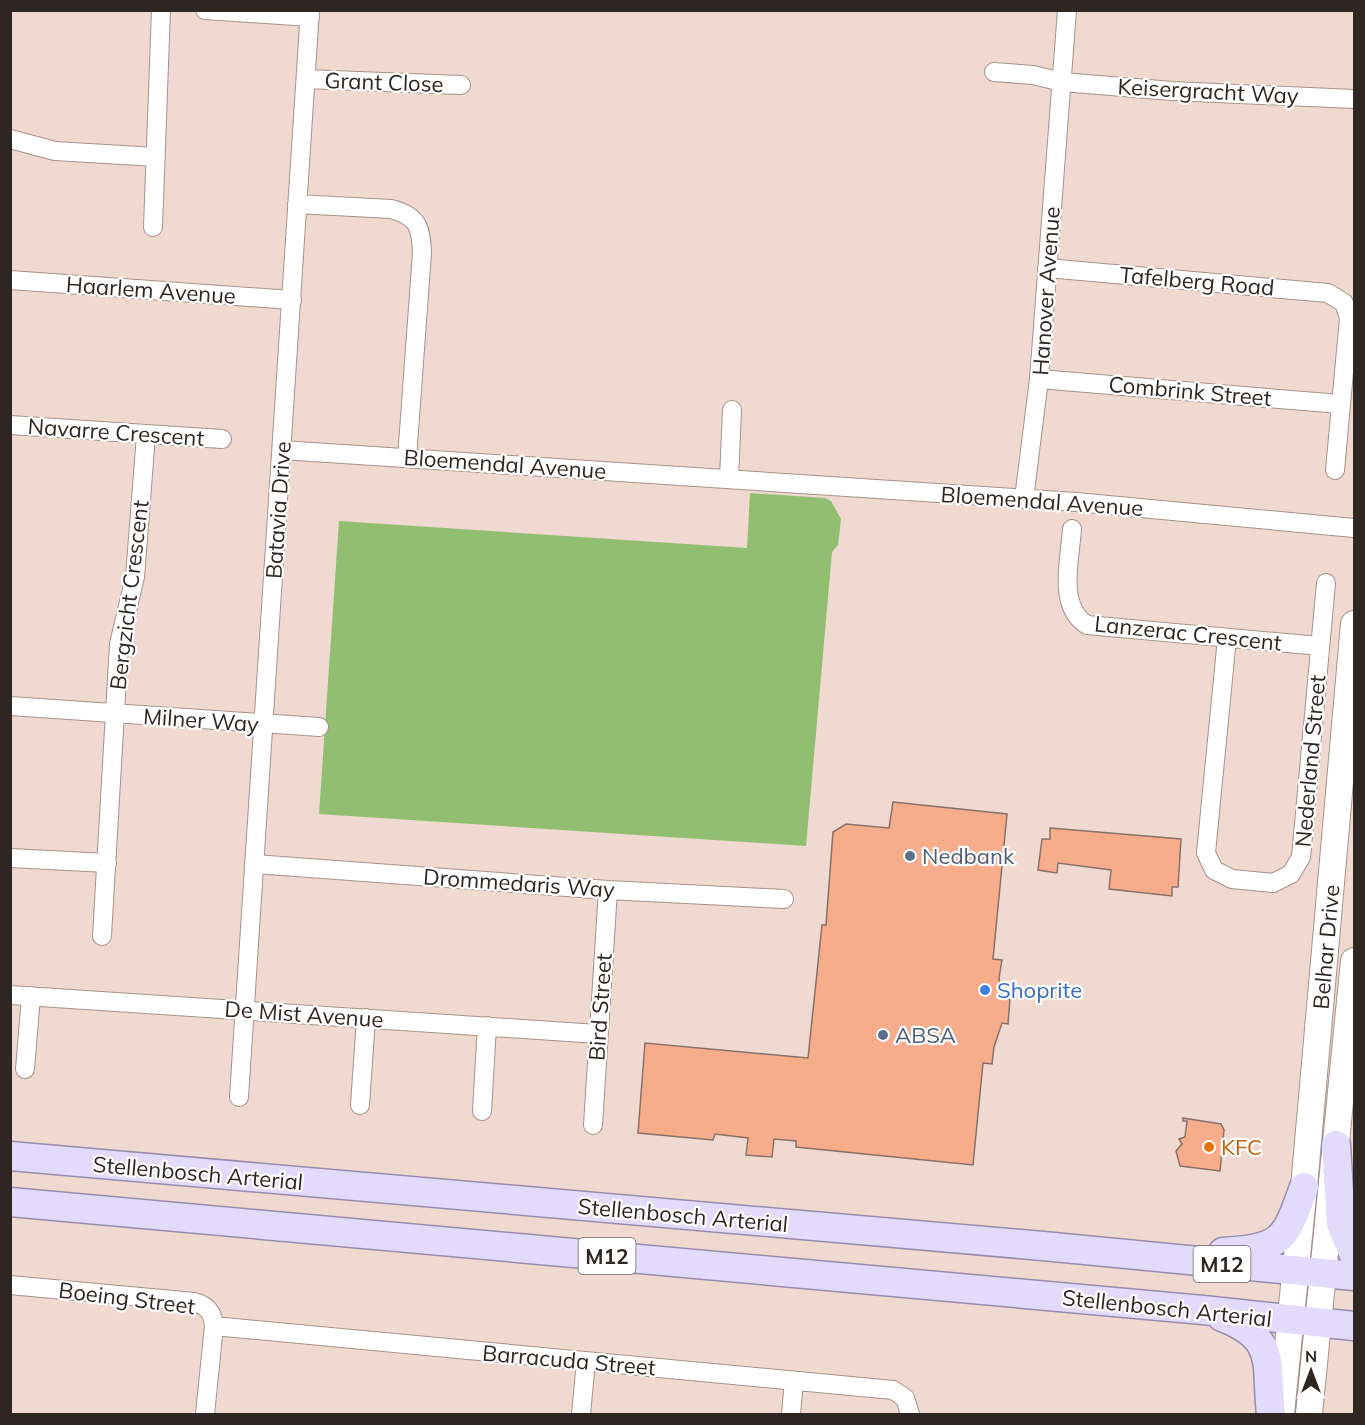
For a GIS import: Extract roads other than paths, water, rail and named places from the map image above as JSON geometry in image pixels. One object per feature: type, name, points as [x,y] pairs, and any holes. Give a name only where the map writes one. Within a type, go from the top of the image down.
[{"type":"main road","name":"Belhar Drive","points":[[1305,1321],[1295,1271],[1354,624]]},
{"type":"main road","name":"Belhar Drive","points":[[1305,1321],[1324,1273],[1354,961]]},
{"type":"main road","points":[[1336,1145],[1341,1224],[1354,1255]]},
{"type":"main road","name":"Stellenbosch Arterial","points":[[10,1156],[1354,1276]]},
{"type":"main road","points":[[1149,1257],[1247,1250],[1273,1244],[1288,1229],[1304,1187]]},
{"type":"main road","name":"Stellenbosch Arterial","points":[[10,1203],[1305,1321]]},
{"type":"main road","points":[[1203,1310],[1250,1331],[1263,1344],[1272,1414]]},
{"type":"main road","points":[[1281,1414],[1305,1321]]},
{"type":"main road","points":[[1305,1321],[1309,1414]]},
{"type":"main road","name":"M12","points":[[1305,1321],[1354,1326]]},
{"type":"street","points":[[153,227],[162,10]]},
{"type":"street","points":[[205,10],[310,14]]},
{"type":"street","name":"Hanover Avenue","points":[[1024,499],[1039,379],[1067,10]]},
{"type":"street","name":"Batavia Drive","points":[[239,1097],[310,14]]},
{"type":"street","points":[[994,72],[1033,75],[1062,82]]},
{"type":"street","name":"Grant Close","points":[[306,79],[461,85]]},
{"type":"street","name":"Keisergracht Way","points":[[1062,82],[1172,91],[1354,99]]},
{"type":"street","points":[[10,139],[55,151],[156,157]]},
{"type":"street","points":[[297,204],[391,209],[406,213],[416,222],[421,235],[422,253],[407,458]]},
{"type":"street","name":"Tafelberg Road","points":[[1047,268],[1328,293],[1344,303],[1349,318],[1340,404]]},
{"type":"street","name":"Haarlem Avenue","points":[[10,280],[292,300]]},
{"type":"street","name":"Combrink Street","points":[[1039,379],[1340,404]]},
{"type":"street","points":[[1335,471],[1340,404]]},
{"type":"street","points":[[729,479],[732,410]]},
{"type":"street","name":"Navarre Crescent","points":[[10,425],[222,439]]},
{"type":"street","name":"Bergzicht Crescent","points":[[102,936],[121,627],[135,577],[146,435]]},
{"type":"street","name":"Bloemendal Avenue","points":[[282,450],[1024,499],[1354,528]]},
{"type":"street","name":"Lanzerac Crescent","points":[[1072,529],[1068,599],[1079,620],[1090,627],[1320,646]]},
{"type":"street","name":"Nederland Street","points":[[1227,638],[1206,853],[1214,870],[1232,879],[1273,883],[1291,874],[1301,858],[1326,583]]},
{"type":"street","name":"Milner Way","points":[[10,706],[319,727]]},
{"type":"street","points":[[10,858],[107,863]]},
{"type":"street","name":"Drommedaris Way","points":[[254,864],[608,890],[784,899]]},
{"type":"street","name":"Bird Street","points":[[593,1125],[608,890]]},
{"type":"street","name":"De Mist Avenue","points":[[10,995],[598,1034]]},
{"type":"street","points":[[25,1069],[30,996]]},
{"type":"street","points":[[360,1105],[366,1018]]},
{"type":"street","points":[[482,1111],[487,1026]]},
{"type":"street","name":"Boeing Street","points":[[10,1285],[194,1302],[208,1310],[214,1326],[205,1414]]},
{"type":"street","name":"Barracuda Street","points":[[214,1326],[893,1390],[905,1398],[910,1414]]},
{"type":"street","points":[[581,1414],[586,1361]]},
{"type":"street","points":[[791,1414],[794,1381]]},
{"type":"place","name":"Nedbank","points":[[910,856]]},
{"type":"place","name":"Shoprite","points":[[985,990]]},
{"type":"place","name":"ABSA","points":[[883,1035]]},
{"type":"place","name":"KFC","points":[[1209,1147]]}]
